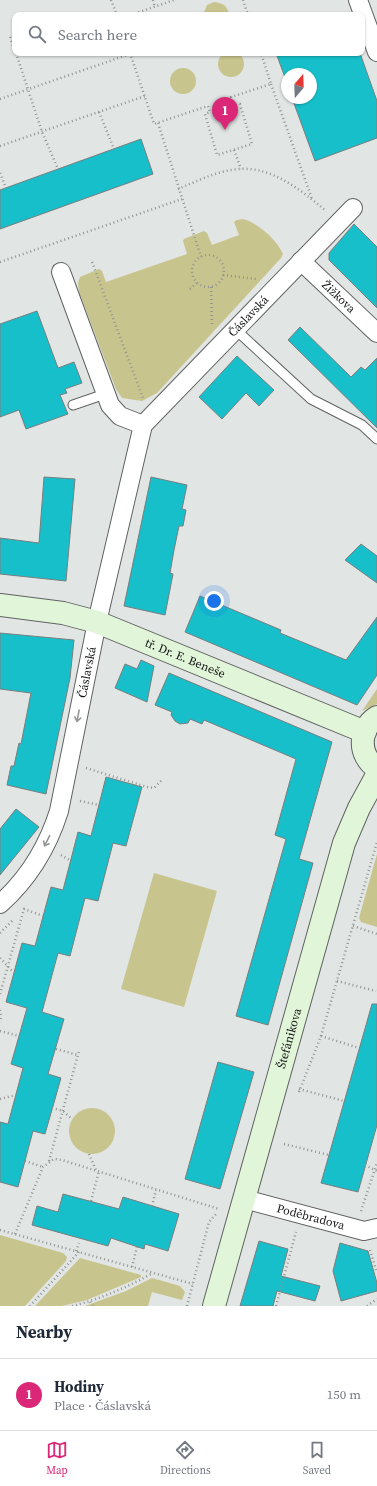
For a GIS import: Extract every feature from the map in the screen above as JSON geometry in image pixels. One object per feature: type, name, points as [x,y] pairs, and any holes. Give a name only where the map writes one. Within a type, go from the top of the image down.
[{"type":"main road","name":"tř. Dr. E. Beneše","points":[[0,605],[63,613],[97,622],[371,724]]},
{"type":"main road","points":[[371,724],[363,741],[365,754],[370,762],[377,768]]},
{"type":"main road","name":"Štefánikova","points":[[214,1306],[344,844],[359,808],[377,775]]},
{"type":"street","points":[[358,0],[362,12]]},
{"type":"street","points":[[365,19],[377,52]]},
{"type":"street","name":"Čáslavská","points":[[0,904],[27,873],[44,847],[54,827],[63,797],[97,622],[143,425],[354,208]]},
{"type":"street","name":"Žižkova","points":[[301,261],[377,333]]},
{"type":"street","points":[[62,272],[105,394],[116,413],[143,425]]},
{"type":"street","name":"Poděbradova","points":[[244,1198],[364,1231],[377,1228]]},
{"type":"lane","points":[[236,330],[311,399],[362,425],[377,439]]},
{"type":"lane","points":[[73,405],[105,394]]},
{"type":"path","points":[[113,0],[116,12]]},
{"type":"path","points":[[153,0],[155,7]]},
{"type":"path","points":[[140,12],[174,0]]},
{"type":"path","points":[[243,0],[247,12]]},
{"type":"path","points":[[10,37],[12,43]]},
{"type":"path","points":[[16,56],[42,132],[58,169]]},
{"type":"path","points":[[0,99],[122,56]]},
{"type":"path","points":[[131,56],[154,124],[208,106],[210,112],[205,114],[217,155],[252,144],[240,104],[234,106],[231,97],[271,84]]},
{"type":"path","points":[[262,56],[312,199]]},
{"type":"path","points":[[0,146],[145,96]]},
{"type":"path","points":[[99,112],[114,149]]},
{"type":"path","points":[[158,123],[201,257]]},
{"type":"path","points":[[234,150],[241,169]]},
{"type":"path","points":[[178,189],[230,170],[250,168],[272,174],[282,179],[312,199],[340,222]]},
{"type":"path","points":[[0,173],[6,188]]},
{"type":"path","points":[[0,262],[182,199]]},
{"type":"path","points":[[210,256],[219,260],[222,264],[223,275],[218,283],[211,287],[204,287],[197,283],[193,276],[192,271],[196,261],[201,257],[210,256]]},
{"type":"path","points":[[92,262],[144,399]]},
{"type":"path","points":[[223,275],[260,280]]},
{"type":"path","points":[[190,289],[197,283]]},
{"type":"path","points":[[211,287],[212,328]]},
{"type":"path","points":[[84,767],[147,787],[154,788],[162,780]]},
{"type":"path","points":[[79,800],[99,805]]},
{"type":"path","points":[[298,1096],[321,1036],[377,842]]},
{"type":"path","points":[[61,854],[71,861]]},
{"type":"path","points":[[0,994],[24,909],[43,916]]},
{"type":"path","points":[[353,926],[377,934]]},
{"type":"path","points":[[0,958],[14,973]]},
{"type":"path","points":[[337,981],[376,991]]},
{"type":"path","points":[[0,1010],[0,1022]]},
{"type":"path","points":[[0,1031],[19,1036]]},
{"type":"path","points":[[321,1036],[359,1048]]},
{"type":"path","points":[[56,1049],[78,1055]]},
{"type":"path","points":[[15,1234],[44,1167],[49,1161],[79,1051]]},
{"type":"path","points":[[300,1089],[344,1101]]},
{"type":"path","points":[[0,1099],[16,1095]]},
{"type":"path","points":[[52,1108],[63,1111],[72,1119]]},
{"type":"path","points":[[282,1150],[286,1137]]},
{"type":"path","points":[[284,1144],[329,1155]]},
{"type":"path","points":[[89,1154],[98,1171],[91,1201]]},
{"type":"path","points":[[49,1161],[62,1160],[220,1210],[209,1222],[187,1306]]},
{"type":"path","points":[[25,1161],[44,1167]]},
{"type":"path","points":[[360,1214],[376,1171],[377,1163]]},
{"type":"path","points":[[365,1165],[376,1171]]},
{"type":"path","points":[[152,1206],[156,1190]]},
{"type":"path","points":[[276,1306],[297,1228]]},
{"type":"path","points":[[0,1230],[193,1284]]},
{"type":"path","points":[[30,1306],[78,1252],[79,1243]]},
{"type":"path","points":[[132,1267],[137,1247]]},
{"type":"path","points":[[72,1306],[90,1302],[124,1288],[153,1273]]},
{"type":"path","points":[[367,1306],[377,1299]]},
{"type":"path","points":[[90,1302],[93,1306]]},
{"type":"shaded area","points":[[214,2],[220,3],[228,9],[228,12],[204,12],[207,5]]},
{"type":"shaded area","points":[[221,56],[241,56],[243,59],[243,69],[236,76],[226,76],[219,69],[218,64]]},
{"type":"shaded area","points":[[183,68],[192,72],[196,81],[192,90],[183,94],[174,90],[170,81],[174,72]]},
{"type":"shaded area","points":[[243,219],[255,224],[272,238],[283,254],[281,258],[157,393],[142,401],[122,398],[116,389],[79,292],[78,283],[80,277],[99,269],[102,271],[106,282],[187,254],[183,241],[184,239],[204,231],[207,233],[212,245],[239,235],[234,222]]},
{"type":"shaded area","points":[[377,689],[377,704],[362,711]]},
{"type":"shaded area","points":[[377,854],[377,927],[361,922],[359,918]]},
{"type":"shaded area","points":[[154,873],[217,891],[184,1007],[121,989]]},
{"type":"shaded area","points":[[92,1108],[105,1112],[111,1118],[115,1131],[111,1144],[105,1150],[92,1154],[79,1150],[73,1144],[69,1131],[73,1118],[79,1112]]},
{"type":"shaded area","points":[[0,1235],[63,1253],[67,1257],[66,1261],[25,1306],[0,1306]]},
{"type":"shaded area","points":[[80,1258],[141,1275],[141,1277],[87,1300],[62,1306],[35,1306]]},
{"type":"shaded area","points":[[152,1278],[180,1286],[185,1292],[182,1300],[152,1292],[148,1306],[85,1306],[126,1291]]},
{"type":"building","points":[[277,56],[361,56],[377,101],[377,138],[315,161],[294,104],[317,104],[317,68],[282,68]]},
{"type":"building","points":[[141,139],[153,174],[0,229],[0,190]]},
{"type":"building","points":[[354,224],[377,247],[377,308],[329,260],[329,253]]},
{"type":"building","points":[[37,311],[58,368],[74,362],[82,383],[65,389],[67,393],[60,395],[68,414],[26,429],[19,410],[0,417],[0,324]]},
{"type":"building","points":[[300,327],[351,377],[361,367],[365,370],[377,358],[377,428],[288,340]]},
{"type":"building","points":[[237,356],[274,390],[259,406],[246,393],[222,419],[199,397]]},
{"type":"building","points":[[44,477],[75,479],[66,581],[0,574],[0,538],[39,543]]},
{"type":"building","points":[[151,477],[187,485],[182,509],[186,510],[183,526],[179,526],[174,550],[170,573],[173,574],[165,615],[124,606]]},
{"type":"building","points":[[361,544],[377,556],[377,583],[345,560]]},
{"type":"building","points":[[200,596],[281,630],[280,633],[346,660],[377,617],[377,675],[357,705],[185,632]]},
{"type":"building","points":[[0,633],[74,640],[70,678],[46,794],[7,785],[11,766],[14,766],[19,743],[21,744],[31,693],[0,689]]},
{"type":"building","points":[[141,660],[154,666],[147,702],[115,688],[125,664],[137,669]]},
{"type":"building","points":[[169,673],[332,742],[299,859],[313,863],[268,1025],[236,1016],[286,839],[275,835],[296,759],[204,720],[202,724],[190,719],[188,723],[180,724],[175,721],[171,715],[172,712],[155,705]]},
{"type":"building","points":[[106,777],[142,787],[126,846],[113,843],[98,901],[85,898],[70,956],[58,953],[42,1012],[64,1019],[48,1074],[61,1078],[45,1134],[33,1131],[18,1187],[0,1182],[0,1122],[8,1124],[23,1068],[11,1064],[27,1008],[6,1002],[22,943],[35,946],[51,887],[63,890],[78,832],[91,836]]},
{"type":"building","points":[[16,809],[39,827],[0,875],[0,829]]},
{"type":"building","points":[[372,1004],[377,1004],[377,1125],[358,1192],[321,1183]]},
{"type":"building","points":[[218,1062],[254,1072],[220,1189],[185,1179]]},
{"type":"building","points":[[63,1194],[119,1209],[123,1197],[179,1214],[168,1251],[145,1244],[144,1249],[111,1238],[108,1246],[32,1225],[37,1206],[58,1212]]},
{"type":"building","points":[[259,1241],[288,1249],[281,1276],[320,1286],[315,1301],[277,1291],[273,1306],[240,1306]]},
{"type":"building","points":[[340,1243],[368,1251],[377,1283],[377,1291],[341,1301],[333,1271]]},
{"type":"place","name":"Hodiny","points":[[225,130]]}]
